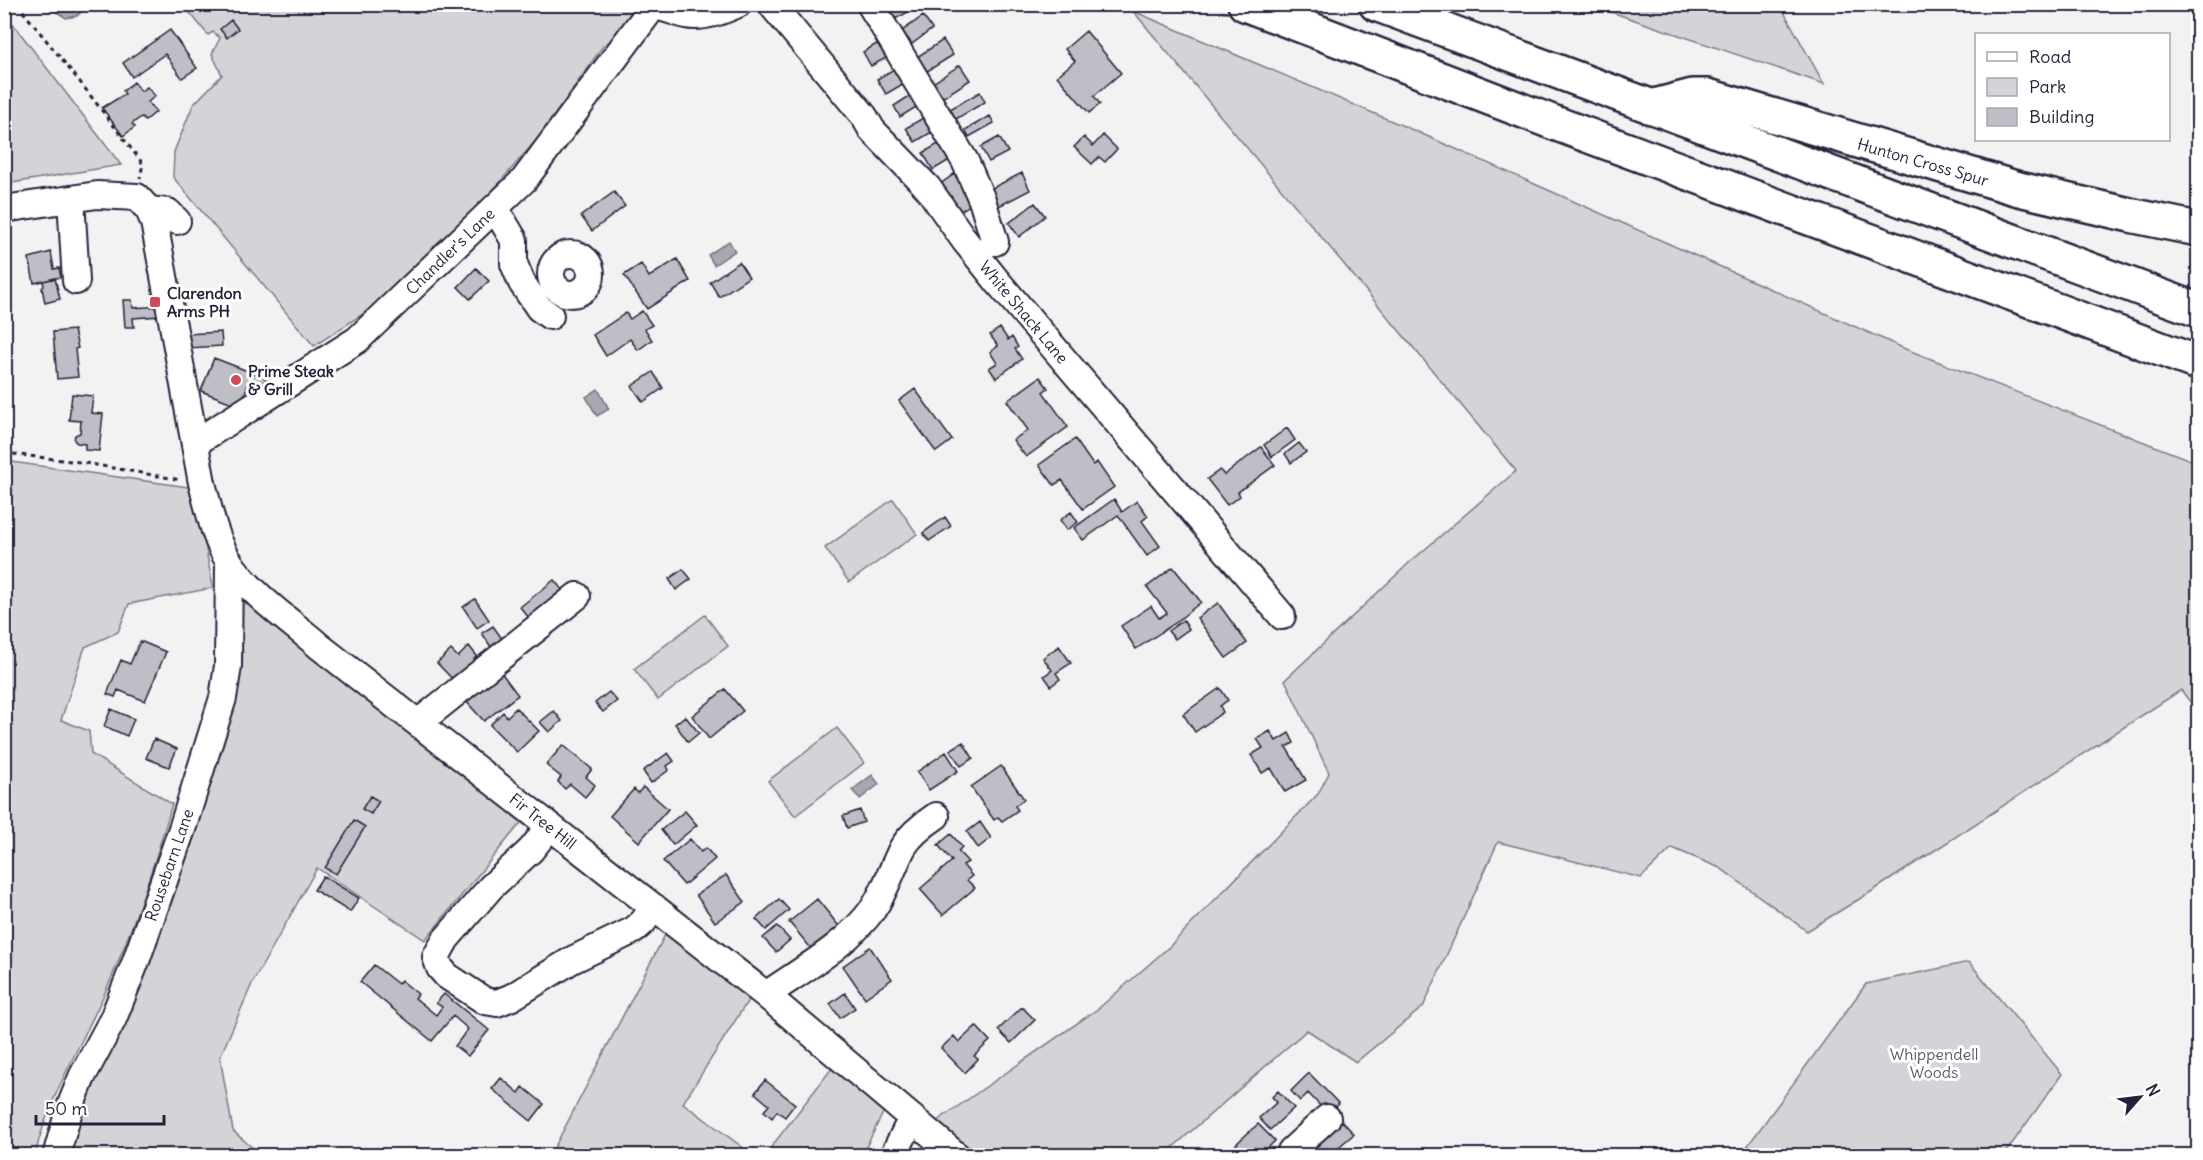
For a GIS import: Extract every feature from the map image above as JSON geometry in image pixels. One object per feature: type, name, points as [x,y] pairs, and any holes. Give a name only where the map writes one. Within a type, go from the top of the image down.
[{"type":"highway","points":[[1245,4],[2199,363]]},
{"type":"highway","points":[[1376,4],[2199,310]]},
{"type":"highway","name":"Hunton Cross Spur","points":[[1651,107],[1693,96],[1707,96],[2019,189],[2130,216],[2199,229]]},
{"type":"highway","points":[[2127,337],[2199,383]]},
{"type":"street","points":[[654,5],[696,16],[725,10],[738,4]]},
{"type":"street","name":"White Shack Lane","points":[[771,4],[864,116],[872,130],[928,188],[965,241],[997,281],[1281,616]]},
{"type":"street","points":[[870,4],[965,161],[982,200],[995,242]]},
{"type":"street","name":"Chandler's Lane","points":[[195,443],[357,340],[524,180],[654,5]]},
{"type":"street","points":[[4,209],[97,195],[143,204],[168,212],[177,221]]},
{"type":"street","points":[[71,199],[76,281]]},
{"type":"street","name":"Fir Tree Hill","points":[[143,204],[154,222],[202,483],[213,525],[229,561],[249,586],[320,646],[766,994],[957,1155]]},
{"type":"street","points":[[495,208],[514,240],[540,262],[552,268]]},
{"type":"street","points":[[514,240],[514,264],[522,283],[539,308],[550,316]]},
{"type":"street","name":"Rousebarn Lane","points":[[56,1155],[59,1140],[82,1077],[113,1019],[136,961],[183,826],[223,698],[228,666],[229,561]]},
{"type":"street","points":[[418,723],[578,596]]},
{"type":"street","points":[[766,994],[825,956],[861,923],[882,893],[904,846],[923,825],[936,816]]},
{"type":"street","points":[[550,826],[531,850],[499,878],[446,939],[436,957],[440,968],[447,976],[484,1001],[496,1003],[512,997],[572,960],[634,930],[654,907]]},
{"type":"street","points":[[893,1155],[912,1118]]},
{"type":"street","points":[[1290,1155],[1291,1151],[1327,1118]]},
{"type":"path","points":[[17,4],[143,164],[143,204]]},
{"type":"path","points":[[4,453],[79,462],[202,483]]},
{"type":"green space","points":[[179,5],[638,5],[634,23],[603,46],[539,137],[460,228],[366,312],[314,346],[173,177],[174,152],[193,105],[222,75],[212,54],[220,38],[213,32],[208,35],[191,14]]},
{"type":"green space","points":[[1590,5],[1780,5],[1824,84]]},
{"type":"green space","points":[[1133,11],[1420,133],[1903,348],[2198,463],[2198,712],[2181,690],[1874,890],[1807,931],[1720,868],[1672,848],[1641,878],[1498,842],[1423,1007],[1356,1062],[1307,1030],[1164,1155],[973,1155],[934,1123],[1099,1008],[1170,946],[1318,794],[1329,773],[1285,680],[1409,563],[1516,471]]},
{"type":"green space","points":[[4,12],[121,165],[5,184]]},
{"type":"green space","points":[[5,461],[195,488],[213,588],[129,604],[118,632],[85,647],[61,720],[89,731],[91,754],[172,804],[146,888],[122,951],[104,995],[50,1108],[35,1155],[5,1156]]},
{"type":"green space","points":[[893,499],[917,534],[849,582],[825,548]]},
{"type":"green space","points":[[255,600],[524,819],[425,940],[317,868],[252,984],[220,1057],[233,1131],[261,1155],[68,1156],[79,1112],[125,1021],[238,604]]},
{"type":"green space","points":[[705,615],[728,646],[658,700],[634,669]]},
{"type":"green space","points":[[837,728],[864,763],[795,816],[768,781]]},
{"type":"green space","points":[[666,933],[749,999],[683,1103],[753,1155],[550,1156]]},
{"type":"green space","name":"Whippendell Woods","points":[[1969,962],[2062,1074],[2004,1155],[1741,1155],[1866,984]]},
{"type":"green space","points":[[832,1068],[884,1111],[862,1155],[765,1155]]},
{"type":"shaded area","points":[[52,4],[88,5],[77,16],[66,18],[54,10]]},
{"type":"shaded area","points":[[729,241],[735,251],[714,265],[708,255]]},
{"type":"shaded area","points":[[598,389],[609,409],[597,416],[586,397]]},
{"type":"shaded area","points":[[872,775],[879,784],[860,799],[852,790]]},
{"type":"building","points":[[888,4],[909,4],[912,10],[895,19]]},
{"type":"building","points":[[923,16],[932,29],[912,44],[902,31]]},
{"type":"building","points":[[231,20],[238,29],[227,38],[220,29]]},
{"type":"building","points":[[170,30],[197,68],[182,78],[165,54],[132,77],[123,63]]},
{"type":"building","points":[[1086,31],[1121,73],[1094,96],[1100,104],[1089,113],[1057,76],[1075,61],[1065,49]]},
{"type":"building","points":[[943,40],[953,55],[926,72],[917,57]]},
{"type":"building","points":[[880,42],[888,57],[871,66],[863,52]]},
{"type":"building","points":[[960,65],[970,80],[942,98],[933,83]]},
{"type":"building","points":[[899,66],[908,81],[886,94],[877,79]]},
{"type":"building","points":[[134,82],[141,91],[147,87],[155,96],[148,102],[156,112],[145,121],[141,117],[132,124],[135,127],[123,136],[102,108],[125,94],[123,91]]},
{"type":"building","points":[[980,92],[985,102],[956,119],[950,109]]},
{"type":"building","points":[[914,93],[921,104],[900,117],[894,106]]},
{"type":"building","points":[[928,115],[937,129],[915,142],[906,128]]},
{"type":"building","points":[[990,116],[994,123],[969,137],[965,130]]},
{"type":"building","points":[[1103,135],[1117,149],[1105,162],[1099,157],[1092,164],[1074,147],[1084,137],[1093,146]]},
{"type":"building","points":[[999,137],[1008,152],[989,162],[981,147]]},
{"type":"building","points":[[943,141],[953,158],[933,170],[923,153]]},
{"type":"building","points":[[1022,173],[1030,190],[995,208],[986,191]]},
{"type":"building","points":[[954,174],[974,202],[959,212],[939,185]]},
{"type":"building","points":[[614,192],[625,206],[592,231],[581,216]]},
{"type":"building","points":[[1035,203],[1045,216],[1019,237],[1009,223]]},
{"type":"building","points":[[51,252],[54,269],[59,268],[61,277],[34,283],[29,258]]},
{"type":"building","points":[[677,259],[690,281],[647,309],[624,275],[641,264],[649,277]]},
{"type":"building","points":[[739,262],[749,277],[719,297],[710,282]]},
{"type":"building","points":[[476,268],[489,281],[470,299],[458,287]]},
{"type":"building","points":[[55,278],[60,299],[45,303],[43,281]]},
{"type":"building","points":[[123,300],[132,300],[133,308],[160,306],[160,316],[133,318],[134,327],[125,327]]},
{"type":"building","points":[[642,311],[652,325],[645,329],[652,340],[638,350],[630,339],[606,356],[593,335],[626,313],[630,319]]},
{"type":"building","points":[[1000,328],[1008,340],[1012,337],[1018,347],[1015,349],[1022,359],[996,378],[989,368],[997,363],[990,352],[998,346],[990,335]]},
{"type":"building","points":[[74,330],[78,348],[75,349],[78,377],[57,379],[53,332]]},
{"type":"building","points":[[221,332],[222,346],[187,348],[186,334]]},
{"type":"building","name":"Prime Steak & Grill","points":[[214,358],[266,378],[263,387],[249,382],[240,406],[201,391]]},
{"type":"building","points":[[653,372],[663,388],[643,402],[632,386]]},
{"type":"building","points":[[1040,377],[1048,388],[1043,392],[1068,427],[1026,457],[1013,440],[1028,430],[1007,401]]},
{"type":"building","points":[[915,389],[952,440],[936,452],[899,401]]},
{"type":"building","points":[[72,394],[93,396],[91,413],[103,414],[99,451],[85,450],[85,444],[74,440],[75,435],[80,433],[81,421],[69,420]]},
{"type":"building","points":[[1287,428],[1295,440],[1272,457],[1264,445]]},
{"type":"building","points":[[1075,439],[1093,465],[1097,462],[1114,487],[1083,509],[1062,480],[1054,485],[1039,465]]},
{"type":"building","points":[[1299,443],[1306,452],[1291,463],[1285,454]]},
{"type":"building","points":[[1261,447],[1275,465],[1238,492],[1240,496],[1227,505],[1207,479],[1220,470],[1224,475]]},
{"type":"building","points":[[1114,499],[1122,512],[1137,501],[1148,516],[1142,521],[1160,546],[1147,556],[1118,515],[1083,540],[1074,528]]},
{"type":"building","points":[[1071,512],[1078,522],[1067,530],[1060,520]]},
{"type":"building","points":[[945,517],[951,526],[929,541],[923,533]]},
{"type":"building","points":[[1173,567],[1201,602],[1136,649],[1121,626],[1151,606],[1159,618],[1167,613],[1147,587]]},
{"type":"building","points":[[683,569],[691,579],[676,590],[669,579]]},
{"type":"building","points":[[554,580],[569,598],[535,625],[520,607]]},
{"type":"building","points":[[475,599],[489,620],[477,628],[463,607]]},
{"type":"building","points":[[1218,603],[1247,643],[1226,658],[1197,618]]},
{"type":"building","points":[[1183,620],[1189,629],[1175,639],[1168,631]]},
{"type":"building","points":[[493,626],[503,640],[491,647],[482,633]]},
{"type":"building","points":[[140,641],[166,652],[145,701],[118,690],[115,697],[107,694],[121,660],[130,664]]},
{"type":"building","points":[[469,646],[477,656],[474,659],[481,667],[460,687],[437,663],[451,650],[458,657]]},
{"type":"building","points":[[1059,646],[1071,663],[1056,673],[1060,679],[1051,686],[1044,676],[1052,670],[1043,658]]},
{"type":"building","points":[[500,671],[518,695],[484,721],[464,699]]},
{"type":"building","points":[[1220,688],[1228,700],[1220,706],[1223,712],[1195,732],[1183,714]]},
{"type":"building","points":[[725,689],[743,711],[709,739],[692,716]]},
{"type":"building","points":[[609,692],[617,701],[603,712],[595,703]]},
{"type":"building","points":[[516,708],[539,731],[517,752],[490,725],[503,712],[507,717]]},
{"type":"building","points":[[111,709],[134,719],[127,736],[104,726]]},
{"type":"building","points":[[554,711],[562,721],[549,732],[540,722]]},
{"type":"building","points":[[685,716],[699,733],[688,742],[675,724]]},
{"type":"building","points":[[1270,731],[1276,741],[1289,733],[1294,743],[1286,747],[1306,780],[1285,792],[1271,768],[1262,773],[1251,755],[1263,748],[1257,739]]},
{"type":"building","points":[[154,739],[177,749],[169,767],[146,758]]},
{"type":"building","points":[[963,742],[973,758],[961,766],[950,750]]},
{"type":"building","points":[[563,745],[592,769],[586,777],[595,785],[585,797],[570,784],[565,789],[558,782],[561,777],[546,765]]},
{"type":"building","points":[[946,752],[958,771],[929,790],[917,772]]},
{"type":"building","points":[[668,753],[674,761],[667,766],[669,770],[651,783],[643,771]]},
{"type":"building","points":[[1001,766],[1024,799],[1015,806],[1018,810],[1002,821],[998,817],[994,820],[971,787]]},
{"type":"building","points":[[643,787],[668,809],[639,842],[610,816],[634,789],[638,793]]},
{"type":"building","points":[[370,796],[379,801],[371,814],[362,809]]},
{"type":"building","points":[[860,810],[864,822],[847,828],[843,816]]},
{"type":"building","points":[[685,811],[697,825],[673,845],[661,830]]},
{"type":"building","points":[[354,820],[365,827],[336,874],[325,868]]},
{"type":"building","points":[[980,822],[991,838],[978,848],[967,832]]},
{"type":"building","points":[[951,834],[962,847],[958,851],[968,862],[963,865],[972,876],[967,880],[975,888],[943,915],[920,889],[952,861],[938,845]]},
{"type":"building","points":[[690,839],[701,852],[706,848],[715,859],[684,885],[663,861]]},
{"type":"building","points":[[726,875],[745,902],[715,922],[696,895]]},
{"type":"building","points":[[323,876],[359,898],[350,912],[314,890]]},
{"type":"building","points":[[779,899],[789,910],[766,930],[756,919]]},
{"type":"building","points":[[817,899],[842,930],[815,953],[789,922]]},
{"type":"building","points":[[777,926],[790,940],[776,952],[763,938]]},
{"type":"building","points":[[870,947],[892,979],[865,998],[843,966]]},
{"type":"building","points":[[374,965],[398,984],[401,980],[418,994],[415,998],[436,1015],[442,1007],[436,1003],[444,994],[489,1030],[468,1056],[455,1046],[468,1029],[453,1016],[432,1041],[360,982]]},
{"type":"building","points":[[845,993],[855,1008],[840,1018],[830,1004]]},
{"type":"building","points":[[1022,1007],[1035,1020],[1011,1043],[998,1030]]},
{"type":"building","points":[[976,1026],[990,1041],[974,1056],[978,1059],[965,1073],[941,1048],[954,1036],[959,1042]]},
{"type":"building","points":[[1309,1073],[1339,1104],[1328,1114],[1308,1093],[1300,1101],[1291,1091]]},
{"type":"building","points":[[501,1078],[519,1093],[523,1087],[544,1104],[531,1121],[492,1089]]},
{"type":"building","points":[[765,1080],[795,1104],[785,1117],[777,1111],[772,1118],[764,1111],[769,1105],[755,1093]]},
{"type":"building","points":[[1278,1091],[1294,1108],[1270,1130],[1259,1118],[1277,1102],[1272,1097]]},
{"type":"building","points":[[1342,1121],[1354,1134],[1328,1156],[1302,1156]]},
{"type":"building","points":[[1258,1124],[1275,1141],[1259,1156],[1247,1156],[1236,1144]]},
{"type":"building","points":[[1235,1146],[1244,1156],[1224,1156]]},
{"type":"place","name":"Clarendon Arms PH","points":[[155,302]]},
{"type":"place","name":"Prime Steak & Grill","points":[[236,380]]}]
